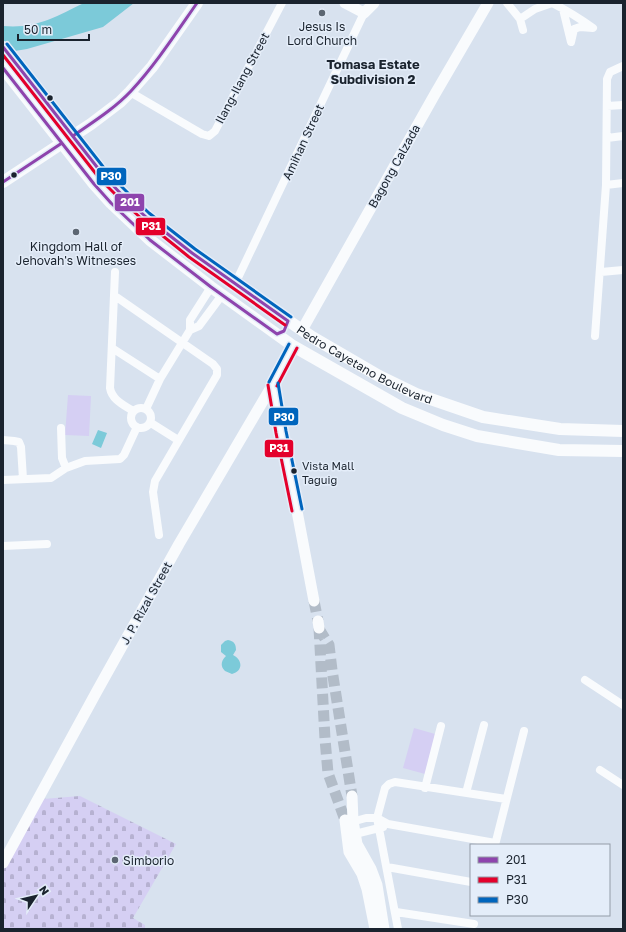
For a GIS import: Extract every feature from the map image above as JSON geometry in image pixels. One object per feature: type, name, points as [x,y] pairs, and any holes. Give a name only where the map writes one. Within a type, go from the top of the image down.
[{"type":"main road","points":[[3,182],[106,113],[130,92],[152,67],[197,3]]},
{"type":"main road","name":"Pedro Cayetano Boulevard","points":[[3,47],[104,176],[121,194],[157,227],[235,284],[302,330],[379,376],[416,394],[483,417],[560,429],[623,431]]},
{"type":"main road","name":"Pedro Cayetano Boulevard","points":[[5,70],[94,184],[111,203],[150,240],[211,288],[293,346],[402,408],[443,425],[477,436],[559,450],[623,451]]},
{"type":"main road","points":[[277,334],[284,331],[287,327],[288,321]]},
{"type":"street","name":"Ilang-Ilang Street","points":[[130,92],[202,134],[209,136],[215,131],[282,3]]},
{"type":"street","points":[[345,3],[364,13]]},
{"type":"street","name":"Amihan Street","points":[[235,284],[364,13],[374,3]]},
{"type":"street","name":"Bagong Calzada","points":[[302,330],[488,3]]},
{"type":"street","points":[[507,3],[520,19],[524,30]]},
{"type":"street","points":[[520,19],[535,9],[552,3],[564,9],[572,13],[593,28],[580,27],[574,29],[571,42],[564,9]]},
{"type":"street","points":[[595,336],[601,272],[606,185],[608,79],[610,72],[623,66]]},
{"type":"street","points":[[607,106],[623,105]]},
{"type":"street","points":[[607,138],[623,136]]},
{"type":"street","points":[[606,185],[623,183]]},
{"type":"street","points":[[601,272],[623,270]]},
{"type":"street","points":[[115,272],[110,393],[114,399],[133,411]]},
{"type":"street","points":[[146,409],[160,379],[190,330],[190,320],[211,288]]},
{"type":"street","points":[[190,330],[199,326],[222,295]]},
{"type":"street","points":[[115,296],[183,342],[213,364],[217,369],[217,375],[155,481],[153,492],[159,535]]},
{"type":"street","name":"J. P. Rizal Street","points":[[3,863],[89,704],[179,544],[273,384],[293,346]]},
{"type":"street","points":[[112,348],[160,379]]},
{"type":"street","points":[[273,384],[277,419],[286,453],[314,601]]},
{"type":"street","points":[[133,411],[139,408],[146,409],[151,413],[151,423]]},
{"type":"street","points":[[133,411],[131,420],[134,426],[144,428],[151,423]]},
{"type":"street","points":[[151,423],[178,440]]},
{"type":"street","points":[[3,480],[51,478],[66,468],[85,461],[120,459],[124,455],[137,427]]},
{"type":"street","points":[[61,428],[62,458],[66,468]]},
{"type":"street","points":[[3,440],[19,442],[21,447],[23,479]]},
{"type":"street","points":[[3,546],[47,544]]},
{"type":"street","points":[[585,680],[623,705]]},
{"type":"street","points":[[466,793],[484,725]]},
{"type":"street","points":[[425,788],[441,726]]},
{"type":"street","points":[[348,822],[366,818],[377,818],[388,824],[495,844],[524,732]]},
{"type":"street","points":[[600,770],[623,785]]},
{"type":"street","points":[[398,929],[377,818],[385,788],[389,784],[395,782],[425,788],[506,799]]},
{"type":"street","points":[[352,796],[348,822],[351,835],[349,852],[362,874],[367,889],[375,929]]},
{"type":"street","points":[[351,835],[379,829],[388,824]]},
{"type":"street","points":[[351,835],[377,885],[384,929]]},
{"type":"street","points":[[387,868],[470,882]]},
{"type":"street","points":[[396,912],[474,927],[477,916]]},
{"type":"green space","points":[[68,395],[91,396],[89,436],[65,435]]},
{"type":"green space","points":[[414,728],[435,734],[425,774],[403,768]]},
{"type":"green space","points":[[80,796],[176,844],[133,918],[145,925],[145,929],[3,929],[3,868],[43,799]]},
{"type":"water","points":[[84,3],[134,3],[103,27],[27,49],[3,53],[3,26],[26,26],[35,24]]},
{"type":"water","points":[[98,430],[107,433],[101,448],[92,444]]},
{"type":"water","points":[[228,640],[235,644],[236,650],[233,655],[240,662],[240,668],[236,673],[232,674],[225,671],[222,665],[222,662],[226,656],[221,652],[221,645]]},
{"type":"tunnel","points":[[314,601],[318,621]]},
{"type":"tunnel","points":[[319,628],[328,773],[345,820]]},
{"type":"tunnel","points":[[319,629],[329,645],[352,796]]},
{"type":"transit line","name":"201","points":[[73,136],[96,120],[131,91],[157,59],[197,3]]},
{"type":"transit line","name":"P30","points":[[7,44],[108,173],[128,193],[149,213],[195,249],[291,317]]},
{"type":"transit line","name":"201","points":[[3,47],[104,176],[124,197],[146,217],[192,253],[288,321],[284,331],[277,334],[211,287],[150,240],[111,203],[94,184],[3,68]]},
{"type":"transit line","name":"P31","points":[[3,55],[100,179],[121,200],[189,257],[285,325]]},
{"type":"transit line","name":"201","points":[[3,182],[62,143]]},
{"type":"transit line","name":"P30","points":[[269,382],[289,344]]},
{"type":"transit line","name":"P31","points":[[277,386],[297,348]]},
{"type":"transit line","name":"P30","points":[[278,383],[302,509]]},
{"type":"transit line","name":"P31","points":[[268,385],[292,511]]},
{"type":"place","name":"Jesus Is Lord Church","points":[[322,13]]},
{"type":"place","name":"Kingdom Hall of Jehovah's Witnesses","points":[[76,232]]},
{"type":"place","name":"Vista Mall Taguig","points":[[294,471]]},
{"type":"place","name":"Simborio","points":[[115,860]]},
{"type":"district","name":"Tomasa Estate Subdivision 2","points":[[373,72]]}]
